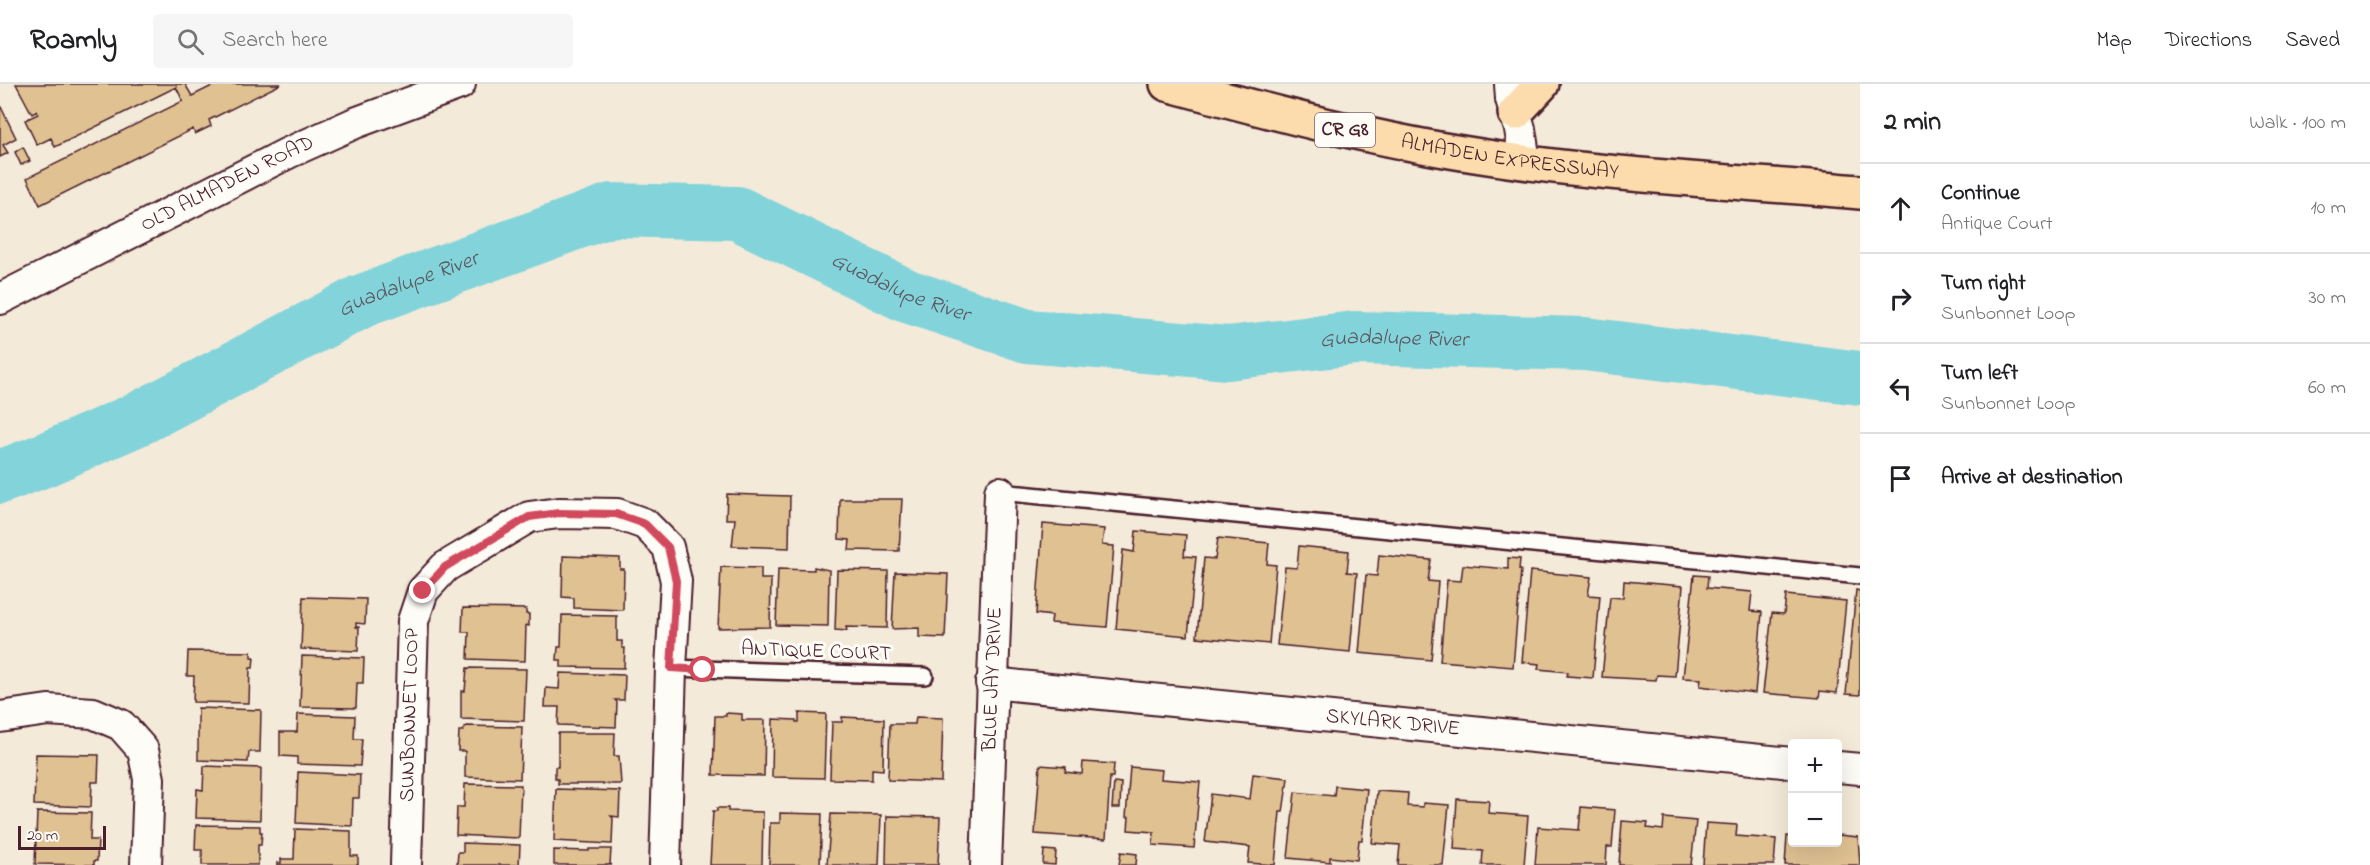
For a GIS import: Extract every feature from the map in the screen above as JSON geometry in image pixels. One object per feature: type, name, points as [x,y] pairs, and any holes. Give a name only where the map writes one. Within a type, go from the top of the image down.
[{"type":"main road","name":"ALMADEN EXPRESSWAY","points":[[1167,84],[1295,119],[1408,144],[1525,162],[1860,192]]},
{"type":"main road","points":[[1513,98],[1542,84]]},
{"type":"street","name":"OLD ALMADEN ROAD","points":[[0,299],[288,153],[355,123],[460,84]]},
{"type":"street","points":[[1513,98],[1525,162]]},
{"type":"street","name":"BLUE JAY DRIVE","points":[[986,865],[991,683],[1000,492]]},
{"type":"street","name":"SUNBONNET LOOP","points":[[406,865],[413,621],[423,591],[445,567],[529,517],[559,513],[616,514],[645,524],[668,547],[676,581],[665,865]]},
{"type":"street","name":"SKYLARK DRIVE","points":[[991,683],[1788,763]]},
{"type":"street","points":[[0,717],[48,710],[93,713],[122,725],[143,750],[149,779],[146,865]]},
{"type":"street","points":[[1842,768],[1860,770]]},
{"type":"lane","points":[[1000,492],[1860,576]]},
{"type":"lane","name":"ANTIQUE COURT","points":[[671,668],[925,676]]},
{"type":"building","points":[[16,84],[185,84],[192,96],[216,84],[281,84],[209,120],[211,126],[195,134],[193,129],[40,205],[27,178],[183,101],[176,87],[55,147],[51,138],[37,145],[25,120],[38,114],[37,111],[32,114]]},
{"type":"building","points":[[0,105],[16,138],[3,145],[8,153],[0,157]]},
{"type":"building","points":[[23,147],[30,161],[21,165],[15,152]]},
{"type":"building","points":[[727,494],[790,496],[789,548],[732,546],[735,519],[726,519]]},
{"type":"building","points":[[840,499],[902,499],[899,551],[849,550],[850,540],[839,539]]},
{"type":"building","points":[[1043,524],[1104,529],[1102,545],[1114,546],[1107,627],[1051,623],[1052,616],[1036,614]]},
{"type":"building","points":[[1136,531],[1186,535],[1184,556],[1196,557],[1188,636],[1116,629],[1123,550],[1134,552]]},
{"type":"building","points":[[1218,538],[1269,543],[1267,564],[1276,565],[1269,644],[1197,637],[1204,558],[1215,559]]},
{"type":"building","points":[[1299,546],[1349,551],[1347,572],[1357,573],[1350,652],[1277,645],[1285,567],[1297,568]]},
{"type":"building","points":[[1379,555],[1431,560],[1428,581],[1438,582],[1431,660],[1359,653],[1366,575],[1377,576]]},
{"type":"building","points":[[563,556],[620,558],[620,569],[624,569],[623,610],[574,608],[574,598],[562,597]]},
{"type":"building","points":[[1508,558],[1520,559],[1519,570],[1521,570],[1513,667],[1440,661],[1447,580],[1461,581],[1463,565],[1508,569]]},
{"type":"building","points":[[721,567],[761,568],[761,579],[771,579],[770,627],[718,628]]},
{"type":"building","points":[[814,567],[829,570],[828,626],[776,625],[778,569],[814,570]]},
{"type":"building","points":[[837,570],[888,571],[887,628],[846,627],[847,631],[835,630]]},
{"type":"building","points":[[1530,571],[1591,577],[1588,595],[1600,596],[1593,678],[1567,676],[1568,672],[1538,669],[1539,664],[1522,662]]},
{"type":"building","points":[[895,572],[948,574],[945,638],[919,637],[919,628],[892,629]]},
{"type":"building","points":[[1694,575],[1708,576],[1707,588],[1752,592],[1750,611],[1762,612],[1755,693],[1700,686],[1701,679],[1683,678]]},
{"type":"building","points":[[1624,581],[1683,586],[1675,676],[1657,675],[1656,680],[1602,677],[1610,597],[1623,598]]},
{"type":"building","points":[[1856,590],[1860,591],[1860,695],[1846,694]]},
{"type":"building","points":[[1786,595],[1846,601],[1837,693],[1820,691],[1819,698],[1763,693],[1772,613],[1784,614]]},
{"type":"building","points":[[303,597],[366,599],[365,624],[356,623],[356,627],[359,627],[358,651],[301,649]]},
{"type":"building","points":[[463,608],[526,609],[526,614],[529,614],[529,626],[526,625],[525,661],[468,659],[469,632],[462,632]]},
{"type":"building","points":[[562,615],[617,616],[617,641],[622,641],[622,648],[625,648],[624,668],[561,667],[561,660],[557,660],[558,647],[561,647]]},
{"type":"building","points":[[188,651],[251,652],[251,657],[254,657],[253,668],[250,668],[249,703],[193,702],[194,676],[187,676]]},
{"type":"building","points":[[302,656],[364,658],[363,683],[357,683],[356,708],[300,707]]},
{"type":"building","points":[[467,668],[526,669],[524,721],[461,719],[461,691],[465,691]]},
{"type":"building","points":[[560,673],[625,675],[624,700],[615,700],[617,702],[616,727],[558,725],[559,707],[545,707],[546,688],[559,689]]},
{"type":"building","points":[[198,708],[261,710],[260,752],[249,752],[248,762],[198,760]]},
{"type":"building","points":[[726,713],[742,714],[742,720],[765,720],[764,776],[713,775],[715,716],[726,716]]},
{"type":"building","points":[[799,713],[826,714],[824,778],[772,777],[773,719],[799,722]]},
{"type":"building","points":[[298,714],[355,716],[354,739],[362,739],[360,766],[297,764],[297,757],[280,756],[280,732],[297,732]]},
{"type":"building","points":[[842,717],[884,719],[883,770],[872,769],[872,780],[830,779],[832,722],[842,722]]},
{"type":"building","points":[[916,717],[943,718],[941,782],[888,780],[890,724],[915,724]]},
{"type":"building","points":[[466,726],[522,727],[520,779],[465,777],[465,751],[458,751],[459,731],[463,731]]},
{"type":"building","points":[[558,733],[615,733],[614,756],[619,756],[621,784],[558,784],[558,779],[555,779],[555,767],[558,767]]},
{"type":"building","points":[[36,754],[99,755],[98,782],[92,782],[91,807],[34,805]]},
{"type":"building","points":[[1083,762],[1114,764],[1113,777],[1110,777],[1106,839],[1035,834],[1040,765],[1066,767],[1065,772],[1082,774]]},
{"type":"building","points":[[204,766],[261,768],[260,820],[196,818],[197,789],[203,790]]},
{"type":"building","points":[[1130,767],[1162,770],[1161,779],[1200,782],[1194,848],[1153,845],[1154,832],[1128,830],[1129,817],[1126,817]]},
{"type":"building","points":[[298,772],[360,775],[359,798],[353,798],[352,826],[296,823]]},
{"type":"building","points":[[1253,774],[1288,778],[1283,812],[1280,812],[1275,865],[1248,863],[1250,847],[1205,842],[1211,794],[1250,799]]},
{"type":"building","points":[[1114,782],[1121,783],[1120,808],[1112,808]]},
{"type":"building","points":[[465,784],[521,785],[519,838],[456,835],[457,807],[464,807]]},
{"type":"building","points":[[1335,786],[1367,789],[1362,840],[1359,840],[1357,860],[1330,857],[1330,862],[1288,858],[1295,792],[1334,796]]},
{"type":"building","points":[[556,789],[620,791],[619,817],[611,816],[613,818],[612,844],[554,841]]},
{"type":"building","points":[[1377,791],[1408,793],[1407,806],[1423,807],[1423,803],[1449,805],[1443,865],[1398,865],[1400,845],[1372,843]]},
{"type":"building","points":[[1457,799],[1489,801],[1488,813],[1528,816],[1524,865],[1482,865],[1483,851],[1454,849]]},
{"type":"building","points":[[1581,807],[1615,810],[1612,847],[1607,847],[1606,865],[1535,865],[1538,827],[1579,830]]},
{"type":"building","points":[[717,808],[728,808],[728,811],[763,812],[762,865],[710,865],[713,811],[717,811]]},
{"type":"building","points":[[37,812],[91,813],[90,840],[98,840],[97,861],[94,861],[94,865],[35,864]]},
{"type":"building","points":[[780,813],[822,814],[820,865],[769,865],[770,823],[780,823]]},
{"type":"building","points":[[831,814],[881,815],[879,865],[827,865]]},
{"type":"building","points":[[887,816],[940,817],[938,865],[886,865]]},
{"type":"building","points":[[1664,818],[1696,821],[1691,865],[1619,865],[1622,821],[1648,823],[1647,828],[1663,830]]},
{"type":"building","points":[[1706,823],[1737,825],[1736,836],[1776,839],[1774,865],[1703,865]]},
{"type":"building","points":[[196,825],[260,826],[260,832],[262,832],[261,845],[258,845],[258,865],[202,865],[202,850],[195,850]]},
{"type":"building","points":[[295,829],[351,831],[351,856],[358,856],[358,865],[277,865],[281,863],[281,859],[294,859]]},
{"type":"building","points":[[1842,835],[1858,837],[1860,865],[1785,865],[1787,836],[1788,847],[1842,847]]},
{"type":"building","points":[[463,843],[520,845],[519,865],[457,865],[458,852],[463,852]]},
{"type":"building","points":[[589,849],[611,849],[610,864],[612,865],[554,865],[554,850],[589,851]]},
{"type":"building","points":[[1044,850],[1056,851],[1055,865],[1043,864]]},
{"type":"building","points":[[1121,852],[1137,854],[1136,865],[1119,865]]},
{"type":"waterway","name":"Guadalupe River","points":[[0,477],[140,418],[362,301],[611,210],[737,213],[907,296],[1027,336],[1228,353],[1355,338],[1585,344],[1860,378]]},
{"type":"route","points":[[423,591],[445,567],[529,517],[559,513],[616,514],[645,524],[668,547],[676,581],[671,668],[703,670]]}]
